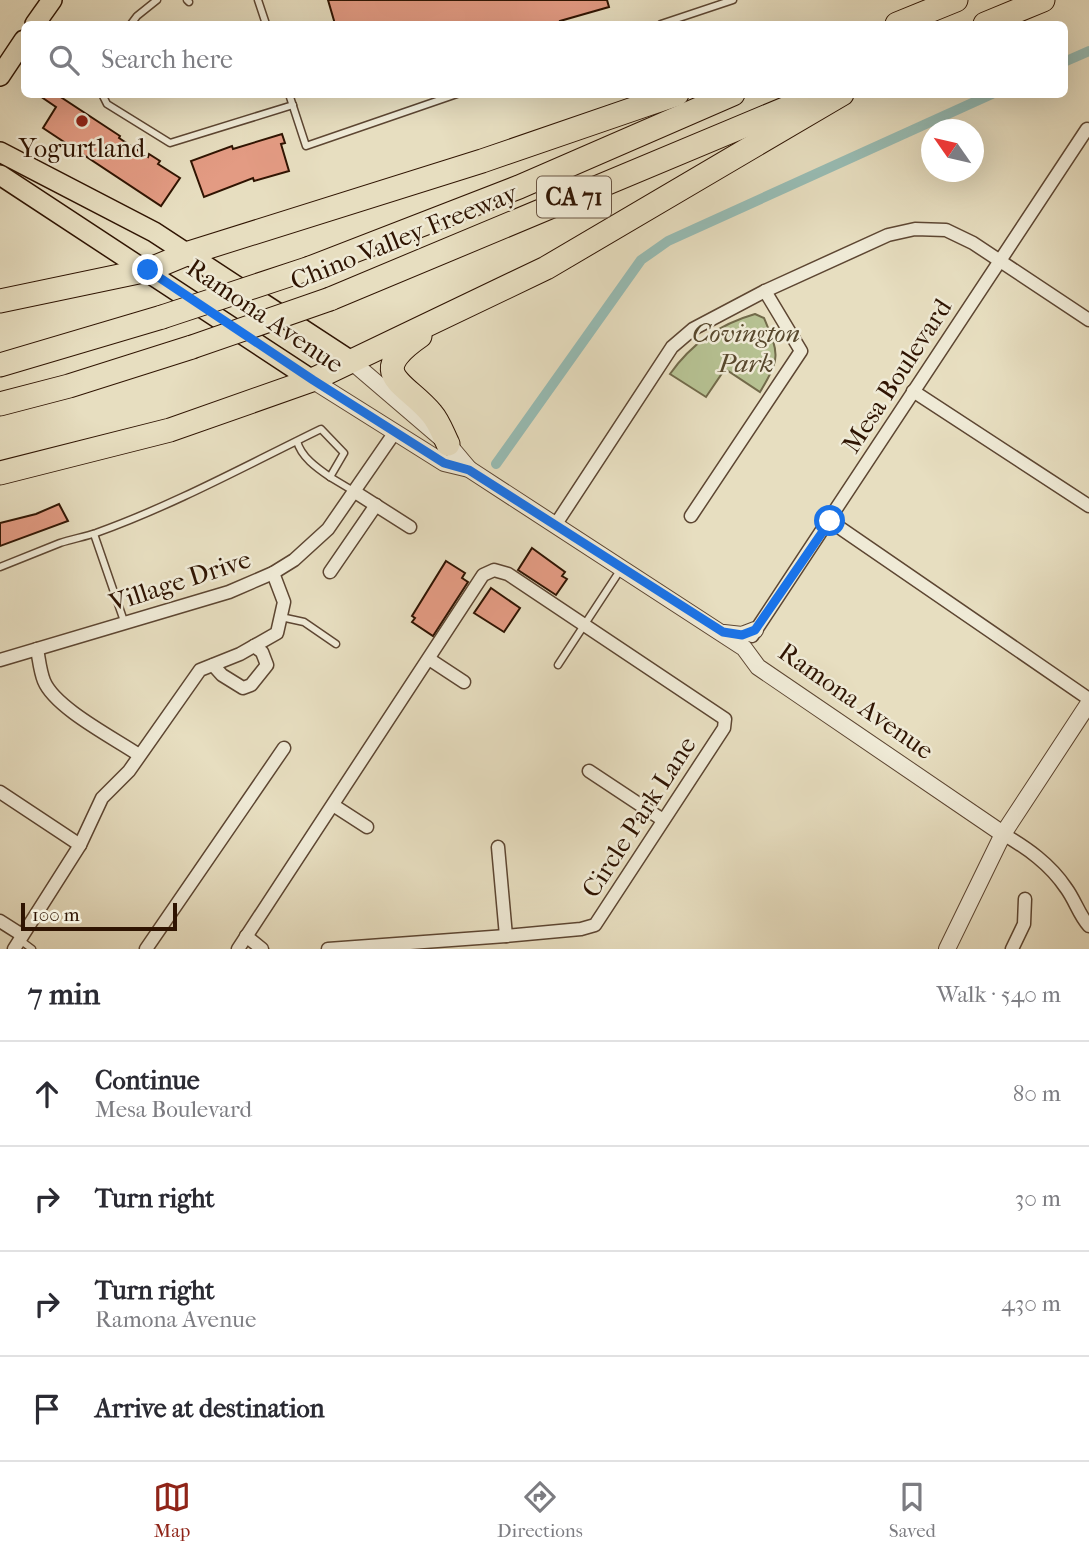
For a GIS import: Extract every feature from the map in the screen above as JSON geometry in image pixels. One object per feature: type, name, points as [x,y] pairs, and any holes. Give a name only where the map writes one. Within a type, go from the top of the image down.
[{"type":"highway","points":[[904,21],[956,0]]},
{"type":"highway","points":[[992,21],[1043,0]]},
{"type":"highway","points":[[0,301],[148,270],[189,253],[482,161],[665,98]]},
{"type":"highway","name":"Chino Valley Freeway","points":[[0,365],[162,317],[310,268],[519,187],[724,98]]},
{"type":"highway","name":"Chino Valley Freeway","points":[[0,404],[69,386],[192,347],[330,299],[808,98]]},
{"type":"highway","points":[[0,473],[170,429],[313,380],[546,268],[835,98]]},
{"type":"highway","points":[[448,444],[432,414],[395,381],[392,368],[403,348],[459,310]]},
{"type":"main road","points":[[37,21],[52,0]]},
{"type":"main road","points":[[0,76],[21,44]]},
{"type":"main road","name":"Ramona Avenue","points":[[0,152],[154,232],[351,361]]},
{"type":"main road","name":"Ramona Avenue","points":[[0,175],[313,380]]},
{"type":"street","name":"Mesa Boulevard","points":[[744,648],[1088,130]]},
{"type":"street","points":[[556,524],[671,347],[693,329],[765,291],[888,235],[915,229],[946,230],[1001,260],[1089,320]]},
{"type":"street","points":[[691,516],[801,351],[765,291]]},
{"type":"street","name":"Ramona Avenue","points":[[351,361],[448,444],[469,470]]},
{"type":"street","name":"Ramona Avenue","points":[[313,380],[444,463],[469,470],[556,524],[744,648],[758,667],[1022,846],[1053,871],[1068,890],[1089,926]]},
{"type":"street","points":[[913,391],[1089,506]]},
{"type":"street","name":"Village Drive","points":[[0,660],[229,592],[273,573],[294,560],[328,529],[395,432]]},
{"type":"street","points":[[355,492],[410,527]]},
{"type":"street","points":[[330,572],[376,505]]},
{"type":"street","points":[[830,521],[1089,701],[1003,834],[947,949]]},
{"type":"street","points":[[237,949],[483,575],[494,570],[508,574],[585,625]]},
{"type":"street","points":[[0,920],[18,941],[80,845],[102,798],[129,771],[200,670],[277,633],[284,602],[273,573]]},
{"type":"street","name":"Circle Park Lane","points":[[328,949],[506,936],[595,925],[724,728],[725,719],[585,625]]},
{"type":"street","points":[[711,626],[734,635],[755,630]]},
{"type":"street","points":[[212,665],[243,688],[251,685],[267,666],[262,652],[254,646]]},
{"type":"street","points":[[37,649],[44,681],[53,695],[67,708],[139,755]]},
{"type":"street","points":[[429,659],[464,682]]},
{"type":"street","points":[[146,949],[284,748]]},
{"type":"street","points":[[589,771],[663,820]]},
{"type":"street","points":[[0,792],[80,845]]},
{"type":"street","points":[[333,805],[367,827]]},
{"type":"street","points":[[498,847],[506,936]]},
{"type":"street","points":[[1012,949],[1024,924],[1026,899]]},
{"type":"street","points":[[246,936],[262,949]]},
{"type":"lane","points":[[133,21],[157,0]]},
{"type":"lane","points":[[258,0],[265,21]]},
{"type":"lane","points":[[670,21],[733,0]]},
{"type":"lane","points":[[104,98],[107,104],[170,143],[293,105]]},
{"type":"lane","points":[[290,98],[306,146],[445,98]]},
{"type":"lane","points":[[0,568],[63,542],[94,534],[257,463],[321,429],[344,453],[330,477]]},
{"type":"lane","points":[[297,442],[299,449],[319,469],[355,492]]},
{"type":"lane","points":[[94,534],[125,624]]},
{"type":"lane","points":[[558,665],[622,568]]},
{"type":"lane","points":[[281,617],[304,622],[336,644]]},
{"type":"lane","points":[[18,941],[32,949]]},
{"type":"green space","name":"Covington Park","points":[[755,314],[764,318],[776,355],[772,371],[760,392],[725,369],[706,397],[670,374],[687,353],[718,329]]},
{"type":"building","points":[[328,0],[607,0],[609,7],[560,21],[334,21]]},
{"type":"building","points":[[43,98],[62,98],[148,157],[149,154],[160,161],[158,164],[180,178],[161,206],[43,128],[56,107]]},
{"type":"building","points":[[282,134],[285,143],[281,144],[289,171],[254,181],[253,178],[204,197],[191,161],[232,146],[233,149]]},
{"type":"building","points":[[59,504],[68,521],[0,546],[0,523],[36,514]]},
{"type":"building","points":[[532,548],[565,572],[562,576],[567,579],[556,595],[518,570]]},
{"type":"building","points":[[446,561],[465,573],[462,578],[468,582],[433,636],[412,622],[415,618],[412,616]]},
{"type":"building","points":[[491,588],[520,608],[504,632],[474,613]]},
{"type":"waterway","points":[[1068,60],[1089,51]]},
{"type":"waterway","points":[[496,464],[641,260],[668,241],[983,98]]},
{"type":"place","name":"Yogurtland","points":[[82,121]]},
{"type":"route","points":[[148,270],[444,463],[469,470],[723,632],[742,635],[755,630],[830,521]]}]
